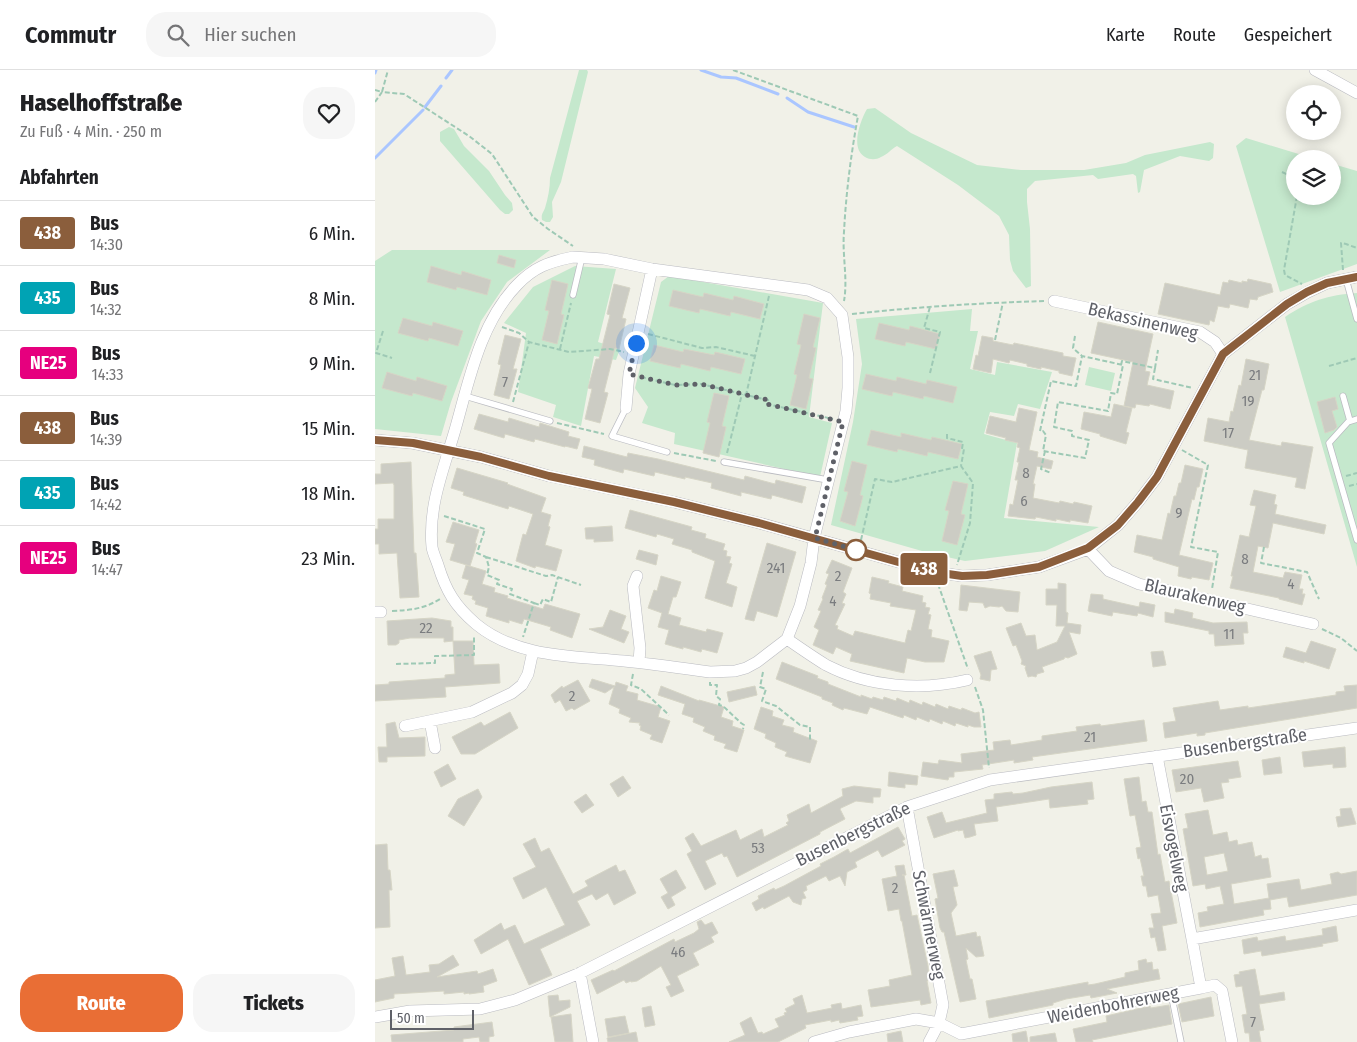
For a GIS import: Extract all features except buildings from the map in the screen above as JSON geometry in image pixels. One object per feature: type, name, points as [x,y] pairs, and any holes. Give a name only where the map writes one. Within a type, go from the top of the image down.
[{"type":"street","points":[[1315,70],[1357,94]]},
{"type":"street","points":[[578,257],[604,259],[652,269],[808,290],[827,298],[842,316],[848,357],[848,388],[843,422],[815,538],[811,563],[800,606],[787,639],[755,664],[735,671],[710,672],[636,667],[533,651],[520,648],[492,635],[476,624],[449,594],[433,549],[432,513],[435,495],[477,356],[491,323],[502,304],[517,285],[532,272],[548,262],[578,257]]},
{"type":"street","points":[[626,408],[629,374],[652,269]]},
{"type":"street","points":[[375,440],[413,443],[449,450],[549,476],[674,502],[815,538],[934,572],[955,575],[987,575],[1039,567],[1088,548],[1118,525],[1138,502],[1157,477],[1223,354],[1280,309],[1307,292],[1327,283],[1351,278]]},
{"type":"street","name":"Bekassinenweg","points":[[1054,301],[1200,332],[1215,342],[1223,354]]},
{"type":"street","name":"Blaurakenweg","points":[[1088,548],[1109,571],[1139,584],[1313,624]]},
{"type":"street","points":[[636,667],[640,648],[633,586],[637,576]]},
{"type":"street","points":[[787,639],[827,665],[848,674],[874,681],[918,687],[946,685],[970,678]]},
{"type":"street","points":[[405,726],[472,712],[512,693],[522,685],[528,674],[533,651]]},
{"type":"street","points":[[430,721],[435,748]]},
{"type":"street","name":"Busenbergstraße","points":[[375,1017],[410,1011],[480,1009],[515,1000],[579,972],[832,843],[907,807],[990,780],[1357,728]]},
{"type":"street","name":"Eisvogelweg","points":[[1157,756],[1191,939]]},
{"type":"street","name":"Schwärmerweg","points":[[907,807],[943,1005],[939,1024],[929,1042]]},
{"type":"street","points":[[1191,939],[1357,910]]},
{"type":"street","name":"Weidenbohrerweg","points":[[814,1042],[849,1032],[916,1019],[939,1024],[961,1034],[1201,988],[1191,939]]},
{"type":"street","points":[[579,972],[593,1042]]},
{"type":"street","points":[[1201,988],[1215,985],[1222,991],[1232,1042]]},
{"type":"lane","points":[[573,295],[578,257]]},
{"type":"lane","points":[[1351,278],[1357,319]]},
{"type":"lane","points":[[465,396],[550,421]]},
{"type":"lane","points":[[1343,396],[1354,420],[1329,443],[1357,540]]},
{"type":"lane","points":[[626,408],[612,436],[667,452]]},
{"type":"lane","points":[[725,462],[829,480]]},
{"type":"lane","points":[[1171,993],[1181,1042]]},
{"type":"path","points":[[375,102],[382,92],[388,70]]},
{"type":"path","points":[[733,70],[858,116],[851,155],[844,233],[846,290]]},
{"type":"path","points":[[375,90],[403,94],[469,136],[491,154],[533,217],[573,245],[578,257]]},
{"type":"path","points":[[1282,172],[1286,174]]},
{"type":"path","points":[[1295,205],[1284,270],[1285,275],[1301,284],[1307,292]]},
{"type":"path","points":[[1351,278],[1342,265],[1341,243],[1357,248]]},
{"type":"path","points":[[746,395],[772,284]]},
{"type":"path","points":[[560,350],[573,295]]},
{"type":"path","points":[[842,316],[886,310],[1003,302],[1054,301]]},
{"type":"path","points":[[995,340],[1003,302]]},
{"type":"path","points":[[930,308],[924,328],[940,332],[930,373]]},
{"type":"path","points":[[491,323],[519,333],[529,342],[569,352],[610,349],[633,354]]},
{"type":"path","points":[[383,331],[375,353],[392,358]]},
{"type":"path","points":[[639,332],[702,348],[716,347],[755,356]]},
{"type":"path","points":[[1075,336],[1073,348],[1082,356],[1121,365]]},
{"type":"path","points":[[511,410],[529,342]]},
{"type":"path","points":[[1158,350],[1153,380],[1204,390]]},
{"type":"path","points":[[1051,472],[1041,469],[1046,435],[1043,431],[1040,431],[1051,381],[1076,386],[1082,356]]},
{"type":"path","points":[[1329,366],[1357,358]]},
{"type":"path","points":[[1121,365],[1122,361],[1155,368]]},
{"type":"path","points":[[1045,451],[1085,458],[1089,440],[1071,436],[1072,431],[1054,427],[1059,402],[1108,411],[1111,393],[1117,394],[1123,366],[1121,365]]},
{"type":"path","points":[[629,374],[675,385],[701,384],[768,400],[767,404],[843,422]]},
{"type":"path","points":[[675,453],[725,462],[742,394]]},
{"type":"path","points":[[550,421],[612,436]]},
{"type":"path","points":[[947,434],[947,438],[963,442],[961,466],[973,483],[970,522],[955,575]]},
{"type":"path","points":[[1174,446],[1208,464],[1191,547],[1218,552],[1212,587]]},
{"type":"path","points":[[858,550],[875,480],[891,482],[961,466]]},
{"type":"path","points":[[432,513],[485,529],[477,553],[546,576],[552,575],[581,585]]},
{"type":"path","points":[[1264,547],[1261,563],[1307,572],[1319,599]]},
{"type":"path","points":[[486,557],[489,567],[487,575],[499,580],[497,584],[512,589],[510,594],[540,605],[543,600],[551,602],[558,577]]},
{"type":"path","points":[[934,572],[970,678],[983,710],[990,780]]},
{"type":"path","points":[[378,612],[415,610],[449,594]]},
{"type":"path","points":[[524,633],[534,603]]},
{"type":"path","points":[[1313,624],[1341,638],[1357,651]]},
{"type":"path","points":[[396,664],[435,663],[435,656],[474,655],[474,640]]},
{"type":"path","points":[[636,667],[631,685],[641,689],[669,715]]},
{"type":"path","points":[[762,670],[764,674],[760,687],[766,689],[763,701],[776,706],[800,725],[809,728],[810,740]]},
{"type":"path","points":[[710,683],[710,685],[717,685],[716,696],[720,699],[719,705],[723,706],[744,725],[743,729]]},
{"type":"green space","points":[[579,70],[587,70],[588,72],[561,182],[552,202],[553,217],[550,222],[546,222],[542,220],[542,215],[548,197],[550,178]]},
{"type":"green space","points":[[875,108],[911,133],[977,165],[1021,170],[1084,170],[1126,163],[1145,155],[1210,142],[1214,144],[1213,158],[1209,161],[1180,156],[1144,170],[1140,192],[1138,193],[1136,176],[1133,174],[1098,179],[1093,175],[1035,181],[1027,189],[1031,286],[1026,288],[1013,271],[1010,260],[1009,235],[999,216],[958,185],[897,146],[875,159],[867,158],[860,153],[857,141],[859,127],[867,109]]},
{"type":"green space","points":[[449,127],[454,129],[464,146],[489,171],[512,203],[513,210],[509,214],[505,214],[500,210],[440,141],[440,132]]},
{"type":"green space","points":[[1246,138],[1286,150],[1286,205],[1341,205],[1341,166],[1357,171],[1357,264],[1280,292],[1236,146]]},
{"type":"green space","points":[[392,250],[550,250],[507,282],[481,321],[451,402],[441,436],[375,429],[375,261]]},
{"type":"green space","points":[[575,266],[616,269],[598,342],[620,349],[616,360],[594,356],[581,426],[553,417],[556,405],[518,392],[526,333],[504,323],[533,287]]},
{"type":"green space","points":[[669,276],[823,303],[809,417],[832,423],[820,477],[674,444],[675,433],[642,423],[648,407],[635,388],[661,282]]},
{"type":"green space","points":[[1357,293],[1357,567],[1285,317],[1319,300],[1337,295]]},
{"type":"green space","points":[[972,309],[970,331],[978,331],[970,369],[995,375],[997,362],[1052,372],[1040,409],[1018,404],[1014,416],[990,412],[984,434],[1017,443],[1004,518],[1099,527],[1045,551],[965,561],[929,553],[831,525],[853,422],[862,364],[856,319]]},
{"type":"green space","points":[[1089,367],[1115,373],[1111,391],[1085,385]]},
{"type":"waterway","points":[[446,78],[452,70]]},
{"type":"waterway","points":[[701,70],[721,77],[736,78],[778,94]]},
{"type":"waterway","points":[[425,107],[441,86]]},
{"type":"waterway","points":[[787,98],[808,112],[854,127]]},
{"type":"waterway","points":[[375,158],[423,110]]},
{"type":"bus line","name":"438","points":[[375,440],[413,443],[481,457],[549,476],[674,502],[815,538],[934,572],[962,576],[987,575],[1039,567],[1088,548],[1118,525],[1138,502],[1157,477],[1223,354],[1287,304],[1307,292],[1327,283],[1357,277]]},
{"type":"route","points":[[636,343],[629,374],[675,385],[701,384],[768,400],[767,404],[843,422],[815,538],[856,550]]}]
